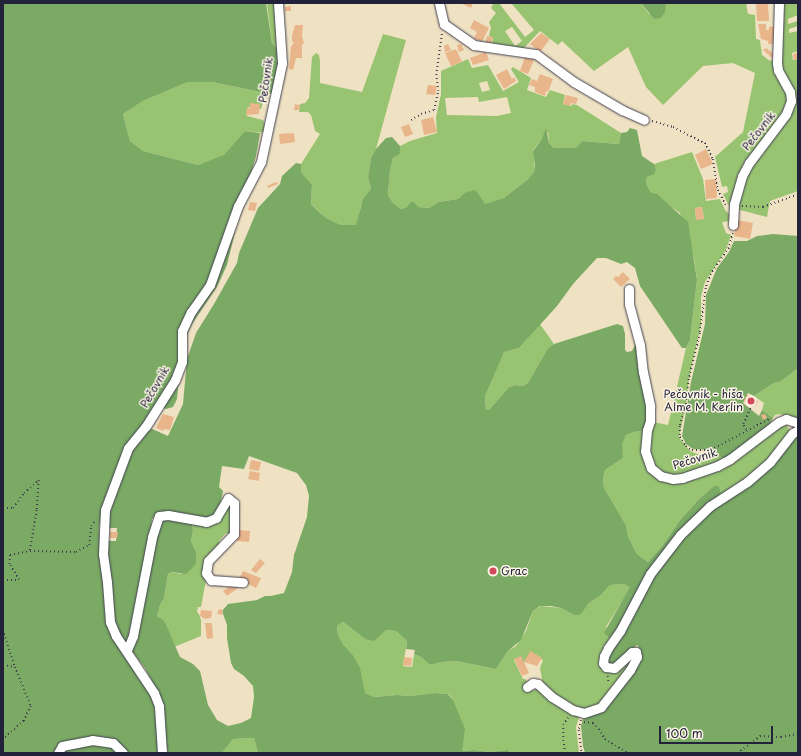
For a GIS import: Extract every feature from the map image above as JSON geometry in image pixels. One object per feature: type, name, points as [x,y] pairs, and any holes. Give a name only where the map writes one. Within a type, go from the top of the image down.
[{"type":"street","name":"Pečovnik","points":[[162,753],[159,706],[154,693],[127,650],[116,636],[110,622],[103,554],[105,510],[128,448],[146,426],[175,380],[182,362],[182,331],[191,312],[210,284],[238,206],[261,162],[282,63],[278,3]]},
{"type":"street","points":[[439,3],[444,24],[474,46],[536,54],[574,82],[622,110],[644,120]]},
{"type":"street","name":"Pečovnik","points":[[733,225],[734,208],[742,176],[749,163],[786,114],[791,101],[790,92],[778,70],[777,63],[779,3]]},
{"type":"street","name":"Pečovnik","points":[[629,289],[629,304],[640,345],[643,372],[650,406],[650,421],[644,451],[651,468],[661,476],[673,479],[682,478],[716,466],[730,459],[779,422],[786,419],[798,423]]},
{"type":"street","points":[[527,687],[533,683],[538,684],[565,706],[584,713],[601,707],[630,670],[637,657],[636,652],[630,654],[617,666],[612,668],[604,665],[604,656],[650,574],[676,540],[710,506],[747,482],[770,462],[795,431]]},
{"type":"street","points":[[127,650],[133,636],[152,537],[159,516],[168,515],[206,522],[216,518],[228,498],[234,503],[234,534],[208,561],[206,573],[211,580],[243,582]]},
{"type":"street","points":[[58,753],[62,746],[92,740],[113,742],[123,753]]},
{"type":"path","points":[[411,120],[421,114],[434,110],[438,91],[436,75],[439,47],[444,24]]},
{"type":"path","points":[[644,120],[673,127],[705,143],[713,159],[718,190],[725,204],[731,210],[742,206],[763,207],[798,194]]},
{"type":"path","points":[[733,225],[733,235],[729,248],[712,274],[706,288],[700,333],[689,378],[686,405],[680,426],[680,437],[686,446],[692,450],[711,450],[771,418]]},
{"type":"path","points":[[746,430],[743,424],[751,407]]},
{"type":"path","points":[[3,508],[13,508],[24,493],[39,480],[37,510],[30,551]]},
{"type":"path","points":[[3,580],[19,580],[9,564],[10,555],[30,551],[76,552],[89,545],[91,526],[105,510]]},
{"type":"path","points":[[3,630],[15,667],[31,706],[24,721],[3,739]]},
{"type":"path","points":[[3,665],[15,667]]},
{"type":"path","points":[[565,753],[563,725],[569,717],[574,714],[584,713]]},
{"type":"path","points":[[582,753],[579,730],[580,721],[593,723],[600,729],[605,739],[627,753]]},
{"type":"path","points":[[737,753],[760,736],[780,737],[798,734]]},
{"type":"green space","points":[[3,3],[266,3],[272,43],[279,51],[280,69],[275,91],[270,94],[212,82],[188,82],[143,101],[123,114],[130,141],[143,151],[198,165],[224,155],[245,131],[260,133],[256,156],[240,211],[227,265],[217,287],[192,324],[185,339],[181,358],[177,399],[173,407],[166,409],[158,406],[140,429],[102,509],[99,528],[106,624],[154,702],[159,753],[3,753]]},
{"type":"green space","points":[[492,3],[499,3],[525,37],[534,30],[511,3],[641,3],[649,14],[664,12],[666,3],[746,3],[748,14],[755,15],[756,39],[760,40],[762,55],[770,61],[776,58],[788,89],[788,108],[748,161],[732,206],[729,206],[723,194],[728,192],[727,186],[722,187],[715,157],[743,132],[755,73],[733,63],[703,66],[663,105],[646,87],[628,47],[594,71],[562,41],[558,45],[540,31],[523,49],[492,46],[493,38],[489,36],[491,28],[489,22],[496,13],[491,8]],"holes":[[[512,27],[522,41],[515,46],[505,31]]]},
{"type":"green space","points":[[641,3],[666,3],[665,12],[661,18],[654,19]]},
{"type":"green space","points":[[781,3],[798,3],[798,15],[788,19],[788,24],[798,21],[798,26],[789,29],[789,33],[798,31],[798,51],[792,53],[793,60],[798,59],[798,191],[770,201],[767,217],[740,210],[738,207],[743,178],[793,108],[781,69],[783,31]]},
{"type":"green space","points":[[267,4],[274,4],[279,51],[272,43]]},
{"type":"green space","points":[[383,34],[406,40],[376,149],[371,158],[368,177],[371,189],[361,205],[357,225],[341,225],[326,218],[311,204],[312,186],[301,172],[301,164],[320,134],[315,131],[311,115],[308,112],[299,112],[300,104],[305,103],[309,98],[312,57],[316,53],[319,55],[320,62],[320,83],[362,92]]},
{"type":"green space","points":[[468,59],[472,68],[488,65],[503,91],[519,82],[511,69],[513,67],[531,78],[527,90],[546,97],[550,90],[565,95],[563,104],[572,106],[572,104],[577,105],[621,133],[619,144],[582,141],[576,148],[554,148],[549,143],[548,132],[533,150],[535,157],[534,172],[528,179],[504,198],[485,205],[478,193],[464,193],[458,199],[438,202],[429,208],[419,207],[414,202],[410,202],[407,207],[401,209],[393,203],[388,195],[390,170],[393,158],[400,154],[400,146],[410,141],[437,133],[436,117],[441,94],[441,71]],"holes":[[[487,81],[490,90],[482,92],[479,83]],[[478,97],[479,102],[507,97],[511,113],[497,116],[447,115],[445,98]]]},
{"type":"green space","points":[[188,82],[212,82],[270,94],[264,99],[261,109],[248,107],[247,116],[263,120],[268,133],[245,131],[224,156],[198,165],[143,151],[130,141],[123,114],[143,101]]},
{"type":"green space","points":[[546,128],[549,143],[554,148],[576,148],[582,141],[619,144],[621,133],[627,132],[630,128],[637,130],[642,156],[654,164],[656,169],[654,174],[647,177],[646,183],[651,193],[657,194],[688,222],[697,280],[690,340],[686,348],[682,348],[640,286],[635,268],[627,262],[621,264],[606,258],[597,258],[573,284],[557,306],[519,348],[504,352],[485,396],[486,410],[489,410],[509,387],[516,385],[522,386],[528,383],[548,348],[554,344],[617,324],[623,326],[625,334],[625,350],[627,352],[632,351],[635,345],[639,345],[644,379],[648,430],[626,435],[622,444],[623,458],[605,470],[603,479],[604,488],[626,525],[628,536],[637,554],[648,562],[663,545],[680,520],[700,498],[714,486],[719,486],[721,495],[681,531],[612,640],[604,633],[630,587],[624,584],[610,585],[601,595],[588,604],[579,615],[574,615],[561,608],[540,606],[533,611],[521,640],[508,651],[496,669],[456,661],[441,662],[430,665],[421,657],[414,654],[415,650],[406,649],[407,641],[396,631],[386,630],[374,641],[365,639],[343,622],[337,626],[338,635],[343,644],[353,655],[360,668],[365,693],[374,697],[397,695],[410,696],[436,693],[448,694],[453,700],[465,729],[462,751],[473,750],[490,752],[508,750],[510,753],[258,753],[254,738],[233,739],[222,753],[168,753],[155,687],[145,668],[132,651],[157,522],[168,517],[192,523],[193,531],[191,541],[196,552],[196,564],[186,574],[172,572],[168,574],[164,598],[157,616],[164,620],[180,657],[193,664],[200,671],[208,705],[217,720],[228,726],[241,723],[251,718],[254,697],[253,686],[244,676],[234,669],[231,663],[227,638],[227,625],[222,611],[228,604],[257,600],[265,596],[284,593],[292,572],[294,555],[307,517],[309,496],[306,485],[297,473],[249,456],[244,469],[222,466],[219,487],[223,491],[220,505],[217,513],[208,519],[157,514],[152,519],[147,564],[127,642],[122,641],[116,631],[105,541],[116,541],[117,528],[105,528],[109,509],[130,450],[150,428],[168,436],[183,404],[187,359],[196,333],[237,263],[239,253],[258,208],[280,184],[282,176],[296,163],[301,164],[301,172],[312,185],[311,204],[326,218],[341,225],[356,225],[363,199],[371,189],[368,177],[371,158],[376,149],[386,138],[392,137],[400,146],[400,154],[393,158],[390,170],[388,195],[393,203],[401,209],[407,207],[410,202],[414,202],[419,207],[429,208],[438,202],[458,199],[464,193],[474,190],[478,193],[485,204],[504,198],[528,179],[534,172],[535,164],[533,151],[542,139]]},
{"type":"green space","points":[[692,152],[703,179],[706,201],[720,199],[725,210],[731,216],[730,221],[722,222],[726,233],[731,235],[726,250],[705,282],[701,297],[701,325],[689,378],[686,405],[679,437],[690,451],[697,454],[710,453],[726,459],[680,477],[657,472],[647,447],[653,422],[668,425],[686,348],[690,340],[697,280],[694,258],[680,213],[651,193],[646,183],[647,177],[656,169],[654,164]],"holes":[[[702,207],[704,219],[696,219],[695,208]]]},
{"type":"green space","points":[[773,234],[798,236],[798,368],[780,382],[774,383],[754,396],[748,393],[743,403],[759,416],[762,410],[773,418],[768,427],[726,459],[710,453],[709,450],[693,449],[686,444],[682,436],[691,382],[705,324],[706,295],[717,268],[729,252],[734,241],[747,241],[757,236]]},
{"type":"green space","points":[[540,324],[554,344],[548,348],[528,383],[522,386],[516,385],[509,387],[489,410],[486,410],[485,396],[504,352],[519,348]]},
{"type":"green space","points":[[798,368],[798,421],[780,414],[775,415],[773,418],[762,410],[764,403],[754,396],[774,383],[780,382]]},
{"type":"green space","points":[[784,423],[790,430],[766,464],[721,495],[714,486],[700,498],[680,520],[663,545],[648,562],[637,554],[628,536],[626,525],[604,488],[603,479],[605,470],[623,458],[621,444],[626,435],[648,430],[643,446],[660,478],[719,467]]},
{"type":"green space","points":[[798,432],[798,753],[585,753],[581,726],[583,719],[586,715],[602,711],[639,656],[638,645],[627,651],[615,665],[609,666],[606,661],[638,600],[682,535]]},
{"type":"green space","points":[[230,502],[230,536],[226,533],[219,541],[221,546],[214,551],[206,580],[201,607],[198,607],[197,612],[201,620],[201,636],[174,647],[164,620],[157,616],[164,598],[168,574],[172,572],[181,574],[196,552],[191,541],[193,531],[192,523]]},
{"type":"green space","points":[[624,584],[631,587],[606,627],[633,659],[597,707],[586,710],[564,703],[543,685],[540,668],[543,660],[530,653],[524,663],[521,657],[514,660],[523,679],[525,679],[531,686],[529,688],[533,691],[540,687],[580,714],[576,727],[579,753],[510,753],[508,750],[490,752],[473,750],[462,751],[453,700],[449,694],[436,693],[410,696],[397,695],[373,697],[365,693],[353,655],[343,644],[338,635],[337,626],[343,622],[365,639],[377,637],[386,630],[396,631],[407,641],[403,666],[412,667],[414,654],[421,657],[430,665],[441,662],[456,661],[496,669],[508,651],[516,646],[526,631],[533,611],[541,606],[561,608],[574,615],[583,612],[588,604],[601,595],[610,585]]},
{"type":"green space","points":[[254,738],[258,753],[222,753],[233,739]]},
{"type":"building","points":[[460,3],[473,3],[471,8]]},
{"type":"building","points":[[756,3],[768,3],[769,21],[757,21]]},
{"type":"building","points":[[291,6],[291,11],[285,11],[285,7]]},
{"type":"building","points":[[474,20],[489,28],[482,42],[474,38],[477,32],[470,28]]},
{"type":"building","points":[[758,24],[766,24],[766,30],[769,30],[769,27],[776,26],[777,44],[768,44],[768,41],[761,39]]},
{"type":"building","points":[[295,25],[303,25],[302,36],[304,44],[302,44],[302,58],[296,58],[293,70],[289,69],[291,47],[294,42],[292,42],[292,36]]},
{"type":"building","points":[[541,33],[550,39],[540,52],[530,44]]},
{"type":"building","points":[[487,36],[493,37],[491,45],[485,44]]},
{"type":"building","points":[[448,44],[451,50],[445,52],[444,46]]},
{"type":"building","points":[[461,44],[464,50],[459,52],[457,45]]},
{"type":"building","points":[[766,48],[775,55],[772,58],[763,50]]},
{"type":"building","points":[[456,49],[462,62],[451,66],[445,53]]},
{"type":"building","points":[[486,52],[489,60],[473,65],[470,58]]},
{"type":"building","points":[[798,53],[798,59],[794,60],[793,54]]},
{"type":"building","points":[[525,57],[534,60],[528,74],[520,71]]},
{"type":"building","points":[[507,69],[512,79],[514,77],[516,81],[504,89],[496,75]]},
{"type":"building","points":[[540,74],[553,79],[548,92],[546,91],[545,96],[535,92],[535,87],[529,85],[532,79],[537,81]]},
{"type":"building","points":[[428,85],[437,86],[435,95],[426,94]]},
{"type":"building","points":[[566,95],[578,98],[576,104],[571,103],[570,106],[563,104]]},
{"type":"building","points":[[250,103],[260,104],[259,114],[246,115],[247,108],[250,108]]},
{"type":"building","points":[[295,104],[300,105],[299,110],[294,110]]},
{"type":"building","points":[[433,117],[437,132],[424,135],[421,120]]},
{"type":"building","points":[[409,124],[413,134],[405,137],[401,127]]},
{"type":"building","points":[[294,133],[295,142],[280,144],[279,134]]},
{"type":"building","points":[[706,149],[713,164],[701,169],[695,155]]},
{"type":"building","points":[[716,179],[717,198],[706,199],[705,180]]},
{"type":"building","points":[[276,182],[278,184],[268,188],[267,186]]},
{"type":"building","points":[[250,202],[257,203],[255,211],[248,210]]},
{"type":"building","points":[[702,207],[704,219],[696,220],[695,208]]},
{"type":"building","points":[[737,220],[753,223],[750,239],[734,236]]},
{"type":"building","points":[[623,272],[630,279],[621,287],[613,279],[616,276],[618,277]]},
{"type":"building","name":"Pečovnik - hiša Alme M. Kerlin","points":[[747,395],[758,401],[755,406],[744,401]]},
{"type":"building","points":[[163,414],[174,417],[170,430],[164,429],[163,431],[156,428]]},
{"type":"building","points":[[765,414],[767,418],[763,420],[761,415]]},
{"type":"building","points":[[251,460],[261,462],[259,471],[249,469]]},
{"type":"building","points":[[250,471],[260,473],[259,481],[248,479]]},
{"type":"building","points":[[238,530],[250,531],[249,542],[237,541]]},
{"type":"building","points":[[110,532],[118,532],[117,538],[110,538]]},
{"type":"building","points":[[260,559],[265,563],[256,573],[251,570]]},
{"type":"building","points":[[243,571],[261,578],[256,588],[239,579]]},
{"type":"building","points":[[234,583],[238,588],[227,596],[223,591]]},
{"type":"building","points":[[219,609],[223,610],[222,615],[217,614]]},
{"type":"building","points":[[201,610],[212,611],[211,618],[205,619],[200,616]]},
{"type":"building","points":[[205,623],[212,623],[213,638],[207,639]]},
{"type":"building","points":[[530,651],[542,658],[537,666],[524,662]]},
{"type":"building","points":[[521,656],[529,673],[522,676],[514,659]]},
{"type":"building","points":[[404,657],[412,658],[411,666],[403,665]]},
{"type":"place","name":"Pečovnik - hiša Alme M. Kerlin","points":[[751,401]]},
{"type":"place","name":"Grac","points":[[493,571]]}]
